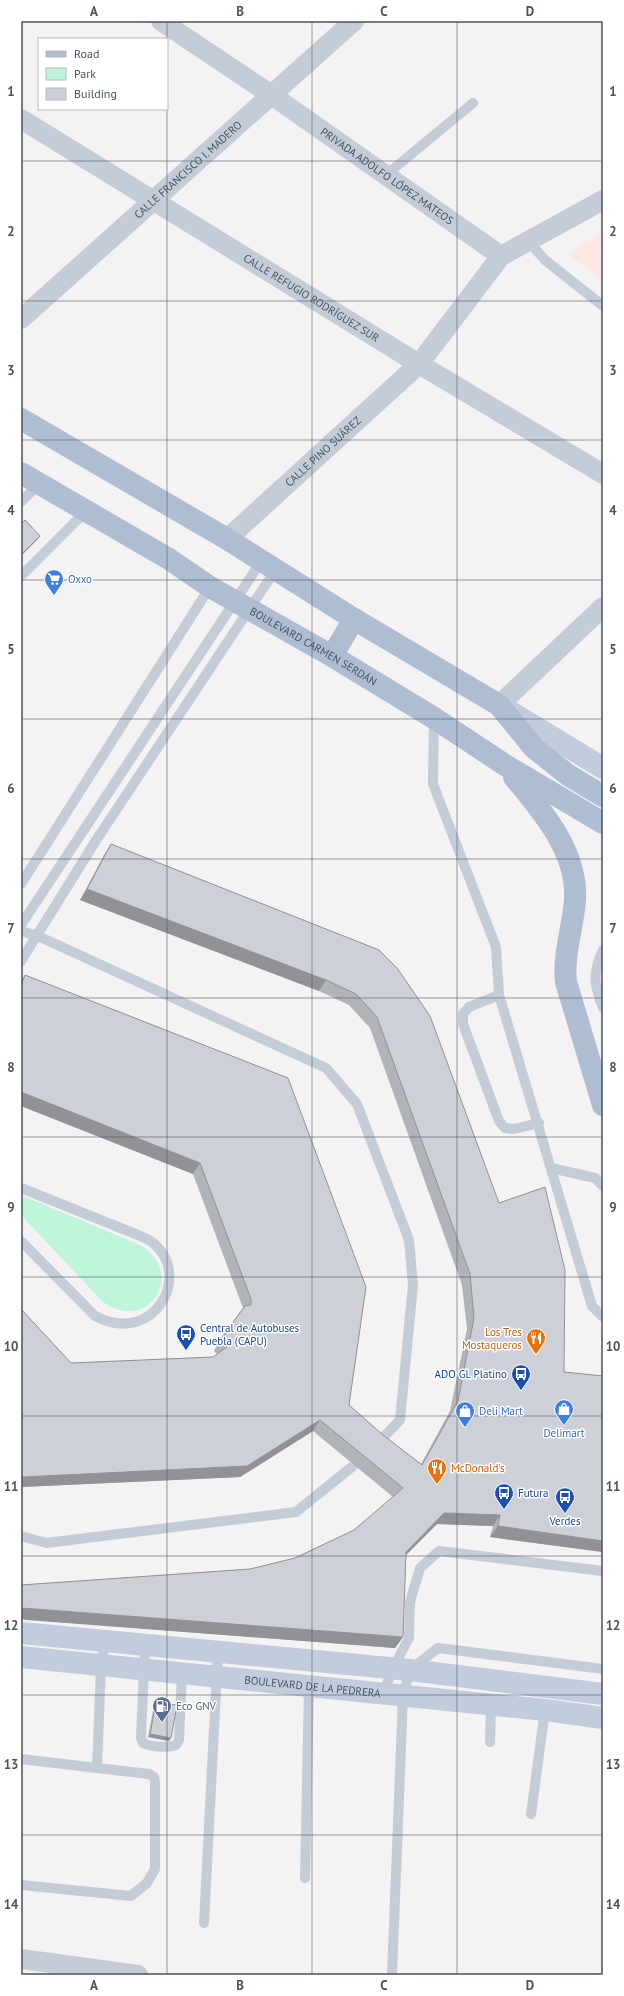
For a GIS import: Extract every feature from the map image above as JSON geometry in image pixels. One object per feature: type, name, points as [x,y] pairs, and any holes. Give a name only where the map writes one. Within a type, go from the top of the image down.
[{"type":"main road","points":[[21,419],[227,538],[354,619],[499,705],[534,748],[568,775],[603,796]]},
{"type":"main road","name":"BOULEVARD CARMEN SERDÁN","points":[[30,479],[169,559],[241,606],[332,656],[434,718],[504,765],[603,823]]},
{"type":"main road","points":[[332,656],[354,619]]},
{"type":"main road","points":[[504,765],[549,821],[561,842],[569,863],[574,883],[575,901],[564,968],[566,982],[603,1105]]},
{"type":"street","name":"PRIVADA ADOLFO LÓPEZ MATEOS","points":[[161,21],[273,96],[501,256]]},
{"type":"street","name":"CALLE FRANCISCO I. MADERO","points":[[21,319],[273,96],[354,21]]},
{"type":"street","name":"CALLE REFUGIO RODRÍGUEZ SUR","points":[[21,119],[419,364],[603,474]]},
{"type":"street","points":[[501,256],[529,242],[603,200]]},
{"type":"street","name":"CALLE PINO SUÁREZ","points":[[227,538],[419,364],[501,256]]},
{"type":"street","points":[[603,607],[499,705],[603,768]]},
{"type":"street","points":[[21,1633],[402,1669],[603,1694]]},
{"type":"street","name":"BOULEVARD DE LA PEDRERA","points":[[21,1657],[491,1704],[603,1718]]},
{"type":"street","points":[[24,1965],[138,1975]]},
{"type":"lane","points":[[386,175],[473,103]]},
{"type":"lane","points":[[529,242],[545,260],[603,306]]},
{"type":"lane","points":[[21,502],[30,479]]},
{"type":"lane","points":[[21,576],[86,511]]},
{"type":"lane","points":[[21,925],[269,564]]},
{"type":"lane","points":[[21,961],[38,936],[241,606],[269,564]]},
{"type":"lane","points":[[21,884],[210,587]]},
{"type":"lane","points":[[434,718],[432,784],[496,947],[499,995],[539,1122],[551,1168],[592,1306],[603,1317]]},
{"type":"lane","points":[[21,931],[38,936],[326,1068],[357,1104],[409,1240],[413,1285],[400,1420],[375,1446]]},
{"type":"lane","points":[[603,950],[597,963],[595,990],[603,1008]]},
{"type":"lane","points":[[499,995],[469,1007],[463,1014],[462,1024],[499,1121],[505,1128],[514,1129],[539,1122]]},
{"type":"lane","points":[[551,1168],[595,1178],[603,1186]]},
{"type":"lane","points":[[21,1188],[152,1242],[163,1255],[168,1267],[169,1283],[164,1298],[154,1312],[140,1321],[120,1325],[107,1322],[90,1311],[21,1241]]},
{"type":"lane","points":[[21,1536],[46,1543],[296,1512],[353,1466]]},
{"type":"lane","points":[[392,1975],[393,1695],[402,1669],[409,1638],[410,1602],[420,1568],[439,1551],[603,1571]]},
{"type":"lane","points":[[97,1768],[101,1666],[105,1641]]},
{"type":"lane","points":[[145,1645],[141,1738],[143,1743],[148,1745],[170,1747],[176,1745],[179,1740],[182,1674]]},
{"type":"lane","points":[[393,1695],[402,1669],[438,1648],[603,1669]]},
{"type":"lane","points":[[204,1924],[218,1652]]},
{"type":"lane","points":[[305,1878],[309,1686]]},
{"type":"lane","points":[[490,1742],[491,1704]]},
{"type":"lane","points":[[531,1814],[544,1710]]},
{"type":"lane","points":[[21,1759],[149,1774],[154,1777],[155,1782],[155,1870],[147,1883],[131,1896],[21,1885]]},
{"type":"shaded area","points":[[603,231],[603,280],[568,254]]},
{"type":"green space","points":[[21,1195],[140,1245],[154,1257],[161,1271],[161,1284],[156,1297],[146,1306],[134,1311],[119,1310],[102,1301],[21,1215]]},
{"type":"building","points":[[25,520],[40,536],[21,555],[21,524]]},
{"type":"building","points":[[111,844],[379,950],[397,968],[430,1016],[499,1203],[545,1187],[565,1270],[564,1372],[603,1376],[603,1541],[498,1526],[500,1515],[444,1513],[406,1552],[403,1637],[21,1608],[21,1585],[250,1569],[295,1558],[354,1530],[403,1488],[320,1420],[247,1466],[23,1477],[21,1475],[21,1309],[71,1363],[213,1357],[227,1347],[222,1340],[228,1329],[245,1306],[251,1305],[251,1299],[200,1163],[21,1092],[21,986],[25,975],[288,1078],[366,1287],[349,1405],[383,1435],[422,1465],[458,1401],[474,1318],[470,1274],[377,1017],[356,994],[326,980],[87,889]]},
{"type":"building","name":"Eco GNV","points":[[156,1702],[177,1705],[171,1738],[150,1734]]},
{"type":"place","name":"Oxxo","points":[[54,596]]},
{"type":"place","name":"Central de Autobuses Puebla (CAPU)","points":[[186,1351]]},
{"type":"place","name":"Los Tres Mostaqueros","points":[[536,1355]]},
{"type":"place","name":"ADO GL Platino","points":[[521,1391]]},
{"type":"place","name":"Delimart","points":[[564,1426]]},
{"type":"place","name":"Deli Mart","points":[[465,1428]]},
{"type":"place","name":"McDonald's","points":[[437,1485]]},
{"type":"place","name":"Futura","points":[[504,1510]]},
{"type":"place","name":"Verdes","points":[[565,1514]]},
{"type":"place","name":"Eco GNV","points":[[162,1723]]}]
